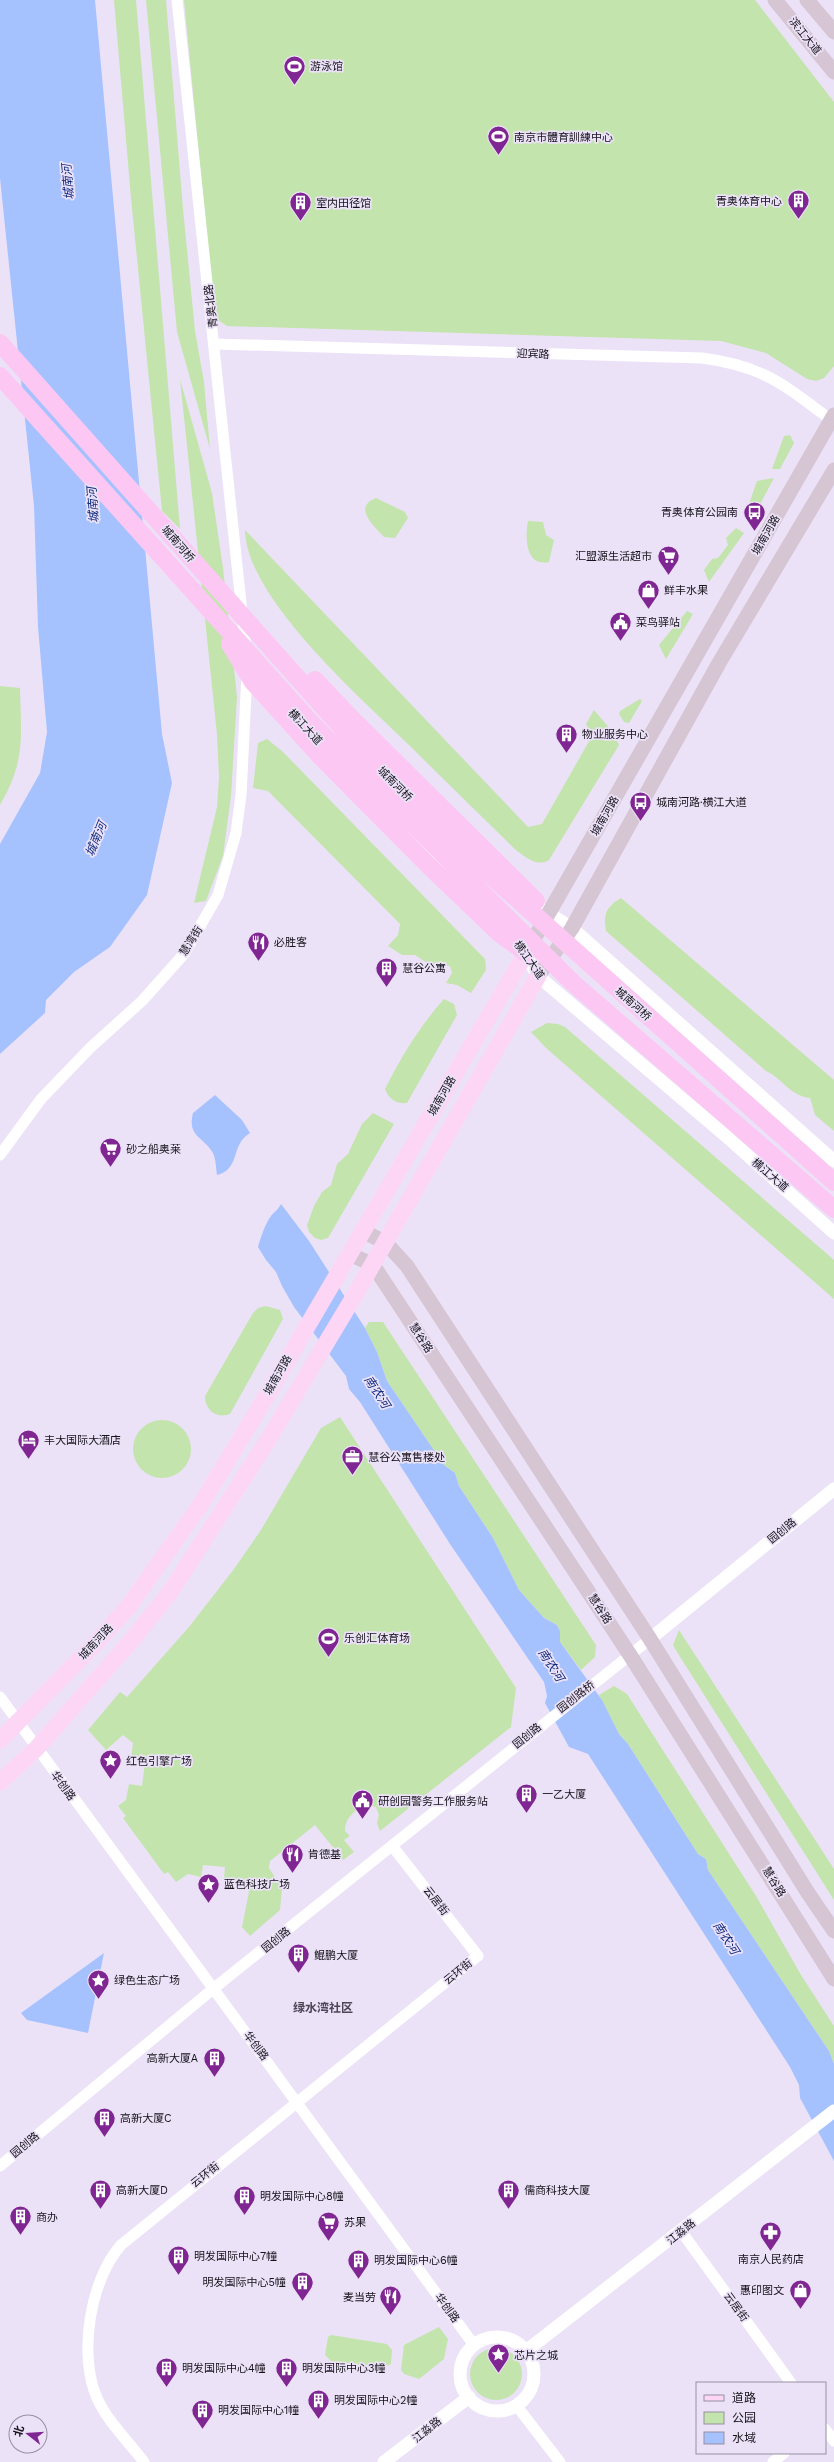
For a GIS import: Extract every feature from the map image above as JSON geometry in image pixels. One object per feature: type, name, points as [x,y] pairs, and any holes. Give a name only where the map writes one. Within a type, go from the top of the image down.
[{"type":"highway","name":"城南河桥","points":[[0,342],[373,763],[462,850],[834,1182]]},
{"type":"highway","name":"城南河桥","points":[[0,376],[314,726],[573,983],[834,1209]]},
{"type":"highway","points":[[205,574],[281,643],[349,716],[548,913]]},
{"type":"highway","points":[[207,608],[252,682],[319,755],[499,933],[526,953]]},
{"type":"main road","name":"滨江大道","points":[[775,0],[834,72]]},
{"type":"main road","points":[[808,0],[834,32]]},
{"type":"main road","name":"城南河路","points":[[0,1740],[93,1646],[129,1606],[227,1463],[526,953],[833,419]]},
{"type":"main road","points":[[0,1782],[36,1749],[132,1640],[171,1591],[268,1440],[386,1243],[538,976],[572,928],[719,663],[834,470]]},
{"type":"main road","name":"慧谷路","points":[[363,1231],[386,1243],[411,1273],[650,1639],[808,1894],[834,1931]]},
{"type":"main road","points":[[350,1254],[373,1265]]},
{"type":"main road","name":"慧谷路","points":[[373,1265],[630,1655],[834,1979]]},
{"type":"street","name":"青奥北路","points":[[177,0],[215,344],[224,450],[243,613],[247,664]]},
{"type":"street","name":"迎宾路","points":[[215,344],[710,359],[747,366],[764,373],[833,419]]},
{"type":"street","points":[[243,613],[416,793],[500,876],[548,913],[572,928],[834,1161]]},
{"type":"street","name":"横江大道","points":[[247,664],[337,762],[504,926],[526,953],[538,976],[726,1136],[834,1233]]},
{"type":"street","name":"慧湾街","points":[[0,1155],[41,1099],[90,1048],[142,1001],[184,954],[218,895],[236,832],[241,795],[247,664]]},
{"type":"street","name":"园创路","points":[[599,1679],[834,1489]]},
{"type":"street","name":"园创路桥","points":[[552,1716],[599,1679]]},
{"type":"street","points":[[0,1697],[19,1722]]},
{"type":"street","name":"园创路","points":[[0,2166],[213,1990],[393,1847],[552,1716]]},
{"type":"street","name":"华创路","points":[[19,1722],[36,1749],[213,1990],[297,2101],[474,2345]]},
{"type":"street","name":"云居街","points":[[393,1847],[478,1956]]},
{"type":"street","name":"云环街","points":[[144,2462],[105,2410],[92,2384],[88,2364],[89,2340],[96,2292],[102,2272],[110,2257],[121,2245],[297,2101],[478,1956]]},
{"type":"street","name":"江淼路","points":[[526,2351],[834,2111]]},
{"type":"street","name":"云居街","points":[[681,2231],[790,2382]]},
{"type":"street","points":[[493,2337],[504,2338],[516,2342],[526,2351],[532,2362],[534,2375],[531,2387],[525,2398],[516,2405],[503,2410],[490,2410],[479,2406],[469,2397],[460,2378],[461,2367],[465,2356],[474,2345],[493,2337]]},
{"type":"street","name":"江淼路","points":[[384,2462],[469,2397]]},
{"type":"street","points":[[516,2405],[560,2462]]},
{"type":"street","points":[[826,2431],[834,2441]]},
{"type":"street","points":[[772,2462],[783,2454]]},
{"type":"green space","points":[[114,0],[136,0],[180,529],[162,511],[131,198]]},
{"type":"green space","points":[[146,0],[166,0],[183,209],[195,331],[204,382],[210,449],[177,332]]},
{"type":"green space","name":"南京市體育訓練中心","points":[[184,0],[755,0],[834,102],[834,366],[824,378],[816,381],[807,379],[766,353],[721,341],[227,326],[215,318]]},
{"type":"green space","points":[[180,379],[212,493],[223,568],[237,697],[231,796],[223,856],[206,901],[194,903],[217,807],[219,777],[217,734]]},
{"type":"green space","points":[[790,435],[794,443],[780,469],[772,469],[784,436]]},
{"type":"green space","points":[[774,478],[759,506],[749,504],[757,481]]},
{"type":"green space","points":[[376,498],[405,512],[408,518],[395,538],[384,537],[367,517],[365,511],[366,506],[369,502]]},
{"type":"green space","points":[[528,521],[543,522],[546,535],[554,540],[549,562],[535,560],[531,555],[527,542]]},
{"type":"green space","points":[[736,528],[744,533],[709,582],[704,570],[712,559],[718,558],[728,545],[726,538]]},
{"type":"green space","points":[[245,530],[528,827],[542,824],[592,736],[586,724],[594,710],[611,730],[619,745],[549,860],[540,863],[532,861],[517,851],[364,702],[310,646],[285,616],[264,586],[250,557]]},
{"type":"green space","points":[[687,611],[693,614],[666,659],[659,645]]},
{"type":"green space","points":[[0,686],[20,688],[21,735],[18,761],[14,775],[0,805]]},
{"type":"green space","points":[[640,699],[642,701],[629,723],[624,722],[619,714],[620,711]]},
{"type":"green space","points":[[267,739],[283,752],[485,959],[486,970],[471,993],[457,985],[446,983],[452,973],[450,966],[427,963],[415,955],[402,955],[388,946],[398,935],[400,924],[268,791],[253,788],[258,743]]},
{"type":"green space","points":[[621,898],[834,1080],[834,1131],[815,1115],[810,1098],[797,1094],[766,1071],[606,931],[605,915],[609,908]]},
{"type":"green space","points":[[444,999],[454,1004],[457,1015],[407,1103],[396,1102],[388,1096],[385,1089],[412,1042]]},
{"type":"green space","points":[[547,1023],[558,1024],[565,1027],[834,1260],[834,1299],[546,1048],[531,1032]]},
{"type":"green space","points":[[373,1113],[394,1124],[328,1238],[321,1240],[315,1238],[309,1232],[307,1225],[314,1206],[322,1192],[331,1185],[337,1164],[348,1154],[362,1124]]},
{"type":"green space","points":[[266,1306],[280,1310],[283,1319],[230,1414],[216,1414],[209,1409],[205,1396],[253,1313],[258,1308]]},
{"type":"green space","points":[[369,1322],[383,1322],[596,1645],[595,1657],[581,1670],[560,1642],[560,1631],[557,1625],[544,1618],[519,1590],[493,1538],[459,1486],[455,1473],[444,1465],[387,1381],[377,1352],[365,1328]]},
{"type":"green space","name":"乐创汇体育场","points":[[340,1417],[516,1688],[511,1727],[380,1831],[377,1823],[379,1815],[376,1807],[364,1807],[354,1812],[348,1820],[345,1831],[350,1836],[344,1840],[354,1852],[343,1860],[315,1825],[270,1861],[269,1868],[282,1888],[280,1910],[250,1936],[242,1927],[249,1892],[241,1882],[224,1879],[225,1867],[203,1865],[201,1877],[188,1874],[176,1882],[168,1872],[164,1874],[123,1818],[126,1816],[118,1806],[126,1800],[129,1784],[142,1786],[145,1762],[131,1760],[133,1743],[123,1735],[106,1750],[88,1730],[120,1692],[127,1697],[189,1627],[234,1569],[261,1530],[321,1428]]},
{"type":"green space","points":[[156,1420],[168,1420],[183,1428],[191,1443],[191,1455],[183,1470],[168,1478],[156,1478],[141,1470],[133,1455],[133,1443],[141,1428]]},
{"type":"green space","points":[[679,1630],[834,1869],[834,1900],[677,1652],[673,1645]]},
{"type":"green space","points":[[614,1686],[627,1694],[756,1896],[801,1975],[834,2026],[834,2064],[829,2051],[708,1870],[706,1859],[698,1854],[628,1744],[619,1734],[599,1695]]},
{"type":"green space","points":[[439,2327],[448,2339],[444,2359],[419,2379],[404,2374],[401,2370],[404,2345]]},
{"type":"green space","points":[[331,2335],[387,2344],[392,2350],[391,2364],[382,2368],[331,2361],[325,2355],[328,2337]]},
{"type":"green space","points":[[496,2348],[506,2350],[514,2356],[520,2364],[522,2374],[520,2384],[514,2392],[506,2398],[496,2400],[486,2398],[478,2392],[472,2384],[470,2374],[472,2364],[478,2356],[486,2350]]},
{"type":"water","name":"城南河","points":[[0,0],[95,0],[162,734],[172,783],[147,895],[110,947],[74,972],[46,1000],[45,1013],[0,1054],[0,844],[40,773],[47,732],[38,627],[34,506],[0,178]]},
{"type":"water","points":[[215,1095],[242,1120],[250,1133],[240,1144],[229,1168],[217,1175],[213,1153],[197,1136],[192,1127],[193,1113]]},
{"type":"water","name":"南农河","points":[[281,1204],[309,1241],[365,1328],[377,1352],[387,1381],[444,1465],[455,1473],[459,1486],[493,1538],[519,1590],[544,1618],[557,1625],[560,1631],[560,1642],[602,1700],[619,1734],[628,1744],[698,1854],[706,1859],[708,1870],[829,2051],[834,2064],[834,2161],[800,2098],[799,2085],[790,2067],[588,1754],[569,1747],[545,1703],[547,1696],[544,1682],[450,1544],[360,1402],[349,1389],[346,1376],[294,1307],[276,1272],[258,1247],[267,1222]]},
{"type":"water","points":[[104,1953],[88,2033],[27,2020],[21,2013]]},
{"type":"place","name":"游泳馆","points":[[295,86]]},
{"type":"place","name":"南京市體育訓練中心","points":[[499,156]]},
{"type":"place","name":"青奥体育中心","points":[[798,220]]},
{"type":"place","name":"室内田径馆","points":[[300,222]]},
{"type":"place","name":"青奥体育公园南","points":[[754,532]]},
{"type":"place","name":"汇盟源生活超市","points":[[668,576]]},
{"type":"place","name":"鲜丰水果","points":[[649,610]]},
{"type":"place","name":"菜鸟驿站","points":[[621,642]]},
{"type":"place","name":"物业服务中心","points":[[566,754]]},
{"type":"place","name":"城南河路·横江大道","points":[[640,822]]},
{"type":"place","name":"必胜客","points":[[259,962]]},
{"type":"place","name":"慧谷公寓","points":[[387,988]]},
{"type":"place","name":"砂之船奥莱","points":[[111,1168]]},
{"type":"place","name":"丰大国际大酒店","points":[[28,1460]]},
{"type":"place","name":"慧谷公寓售楼处","points":[[352,1476]]},
{"type":"place","name":"乐创汇体育场","points":[[329,1658]]},
{"type":"place","name":"红色引擎广场","points":[[111,1780]]},
{"type":"place","name":"一乙大厦","points":[[527,1814]]},
{"type":"place","name":"研创园警务工作服务站","points":[[362,1820]]},
{"type":"place","name":"肯德基","points":[[293,1874]]},
{"type":"place","name":"蓝色科技广场","points":[[208,1904]]},
{"type":"place","name":"鲲鹏大厦","points":[[298,1974]]},
{"type":"place","name":"绿色生态广场","points":[[99,2000]]},
{"type":"place","name":"高新大厦A","points":[[214,2078]]},
{"type":"place","name":"高新大厦C","points":[[104,2138]]},
{"type":"place","name":"高新大厦D","points":[[100,2210]]},
{"type":"place","name":"儒商科技大厦","points":[[509,2210]]},
{"type":"place","name":"明发国际中心8幢","points":[[244,2216]]},
{"type":"place","name":"商办","points":[[21,2236]]},
{"type":"place","name":"苏果","points":[[329,2242]]},
{"type":"place","name":"南京人民药店","points":[[771,2252]]},
{"type":"place","name":"明发国际中心7幢","points":[[178,2276]]},
{"type":"place","name":"明发国际中心6幢","points":[[358,2280]]},
{"type":"place","name":"明发国际中心5幢","points":[[302,2302]]},
{"type":"place","name":"惠印图文","points":[[800,2310]]},
{"type":"place","name":"麦当劳","points":[[391,2316]]},
{"type":"place","name":"芯片之城","points":[[498,2374]]},
{"type":"place","name":"明发国际中心4幢","points":[[166,2388]]},
{"type":"place","name":"明发国际中心3幢","points":[[287,2388]]},
{"type":"place","name":"明发国际中心2幢","points":[[319,2420]]},
{"type":"place","name":"明发国际中心1幢","points":[[203,2430]]},
{"type":"district","name":"绿水湾社区","points":[[323,2008]]}]
